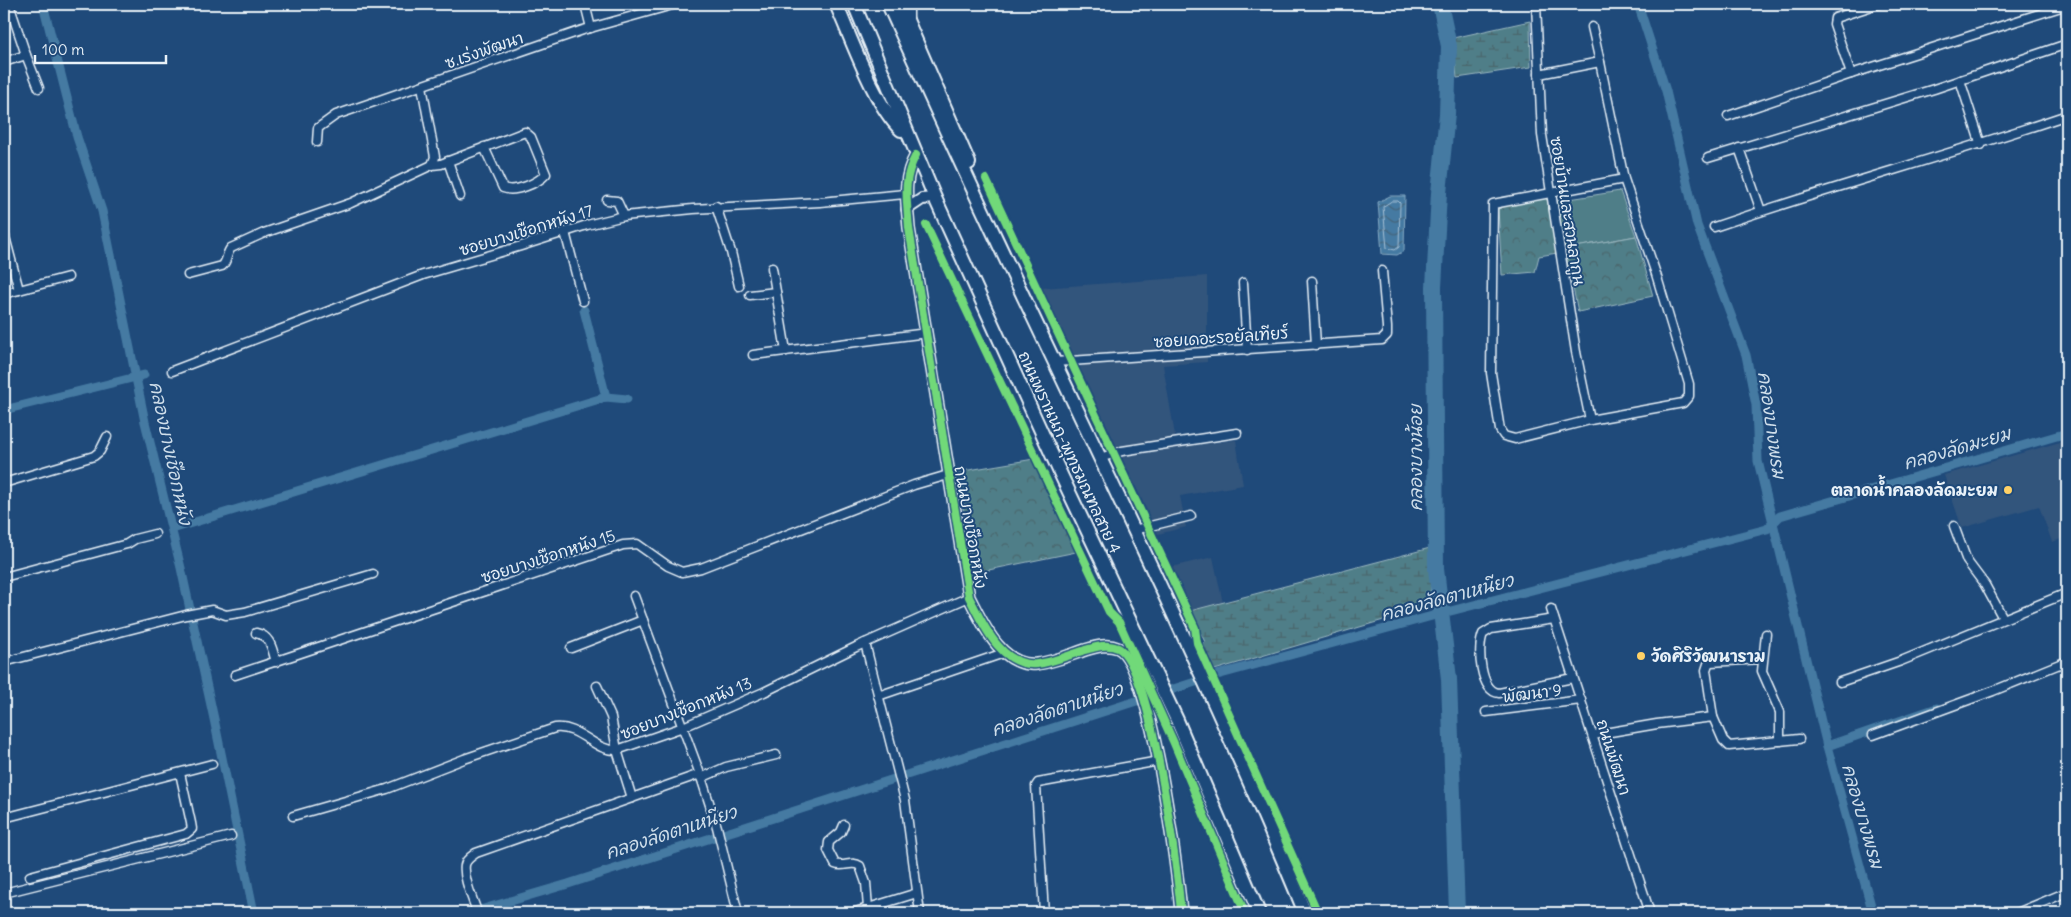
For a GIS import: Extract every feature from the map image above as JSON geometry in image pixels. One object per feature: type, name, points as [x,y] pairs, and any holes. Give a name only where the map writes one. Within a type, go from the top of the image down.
[{"type":"main road","points":[[836,4],[880,100],[892,119],[908,137]]},
{"type":"main road","name":"ถนนพรานนก-พุทธมณฑลสาย 4","points":[[854,4],[934,198],[1062,477],[1150,660],[1259,913]]},
{"type":"main road","name":"ถนนพรานนก-พุทธมณฑลสาย 4","points":[[888,4],[992,232],[1188,647],[1305,913]]},
{"type":"main road","points":[[900,4],[966,153],[992,232]]},
{"type":"street","points":[[9,4],[39,88]]},
{"type":"street","points":[[585,4],[591,28]]},
{"type":"street","name":"ซ.เร่งพัฒนา","points":[[317,142],[318,128],[332,118],[591,28],[676,4]]},
{"type":"street","points":[[909,4],[910,25]]},
{"type":"street","name":"ซอยบ้านและสวนลากูน","points":[[1536,4],[1542,135],[1576,352],[1590,420]]},
{"type":"street","points":[[1851,74],[1834,24],[1835,18],[1878,4]]},
{"type":"street","points":[[1728,116],[1851,74],[2067,5]]},
{"type":"street","points":[[1592,27],[1624,179],[1656,274],[1690,391],[1689,396],[1683,403],[1590,420],[1514,439],[1504,436],[1499,422],[1491,373],[1493,204],[1624,179]]},
{"type":"street","points":[[1708,158],[1960,80],[2067,44]]},
{"type":"street","points":[[4,62],[26,55]]},
{"type":"street","points":[[1539,74],[1600,62]]},
{"type":"street","points":[[1960,80],[1981,145]]},
{"type":"street","points":[[422,86],[435,157],[432,165]]},
{"type":"street","points":[[1714,227],[1981,145],[2067,116]]},
{"type":"street","points":[[188,275],[222,266],[225,264],[227,252],[231,248],[350,203],[432,165],[448,161],[484,147],[520,133],[528,132],[546,174],[540,180],[513,190],[503,188],[484,147]]},
{"type":"street","points":[[1739,148],[1761,211]]},
{"type":"street","name":"ถนนบางเชือกหนัง","points":[[916,155],[909,167],[906,179],[909,228],[969,597],[991,636],[1004,652],[1028,664],[1038,664],[1094,647],[1110,645],[1120,648],[1129,660],[1146,708],[1159,761],[1181,913]]},
{"type":"street","points":[[448,161],[460,196]]},
{"type":"street","name":"ซอยบางเชือกหนัง 17","points":[[172,371],[423,275],[624,216],[716,206],[820,202],[906,194]]},
{"type":"street","points":[[907,209],[922,199],[934,198]]},
{"type":"street","points":[[607,200],[617,201],[624,216]]},
{"type":"street","points":[[716,206],[731,252],[739,286]]},
{"type":"street","points":[[4,232],[6,246],[20,290]]},
{"type":"street","points":[[565,232],[583,301]]},
{"type":"street","points":[[772,268],[786,351]]},
{"type":"street","name":"ซอยเดอะรอยัลเทียร์","points":[[1055,362],[1382,340],[1387,335],[1382,271]]},
{"type":"street","points":[[4,294],[68,277]]},
{"type":"street","points":[[1312,281],[1316,345]]},
{"type":"street","points":[[1243,283],[1247,350]]},
{"type":"street","points":[[750,295],[776,292]]},
{"type":"street","points":[[753,355],[927,333]]},
{"type":"street","points":[[1100,458],[1122,451],[1237,433]]},
{"type":"street","points":[[4,483],[94,456],[100,451],[107,437]]},
{"type":"street","name":"ซอยบางเชือกหนัง 15","points":[[235,675],[623,545],[637,544],[668,566],[682,572],[701,568],[914,485],[948,475]]},
{"type":"street","points":[[1134,530],[1191,516]]},
{"type":"street","points":[[1954,526],[1967,561],[1985,585],[2003,618]]},
{"type":"street","points":[[4,577],[127,544],[135,539],[155,534]]},
{"type":"street","points":[[4,662],[197,613],[212,610],[226,615],[245,612],[373,574]]},
{"type":"street","points":[[1840,682],[1901,661],[2067,593]]},
{"type":"street","points":[[634,596],[701,776],[723,849],[738,913]]},
{"type":"street","name":"ซอยบางเชือกหนัง 13","points":[[294,816],[387,789],[464,759],[555,728],[570,728],[608,751],[618,750],[683,727],[764,692],[865,643],[969,597]]},
{"type":"street","name":"ถนนพัฒนา","points":[[1551,609],[1649,913]]},
{"type":"street","points":[[1554,619],[1491,628],[1483,634],[1479,650],[1485,681],[1491,690],[1499,693],[1573,678]]},
{"type":"street","points":[[571,648],[643,620]]},
{"type":"street","points":[[256,633],[262,634],[270,641],[276,662]]},
{"type":"street","points":[[1766,634],[1766,645],[1762,659],[1763,674],[1780,712],[1780,741]]},
{"type":"street","points":[[865,643],[896,766],[902,782],[911,831],[920,913]]},
{"type":"street","points":[[878,696],[1004,652]]},
{"type":"street","points":[[1762,659],[1711,662],[1708,664],[1706,670],[1713,717],[1722,740],[1729,746],[1799,739]]},
{"type":"street","points":[[1873,735],[1993,691],[2067,661]]},
{"type":"street","points":[[597,686],[611,717],[618,750],[632,798]]},
{"type":"street","name":"พัฒนา 9","points":[[1486,712],[1581,700]]},
{"type":"street","points":[[1593,735],[1713,717]]},
{"type":"street","points":[[476,909],[466,877],[465,864],[468,858],[476,853],[726,767],[776,755]]},
{"type":"street","points":[[1044,913],[1036,786],[1038,784],[1159,761]]},
{"type":"street","points":[[4,818],[212,764]]},
{"type":"street","points":[[30,876],[186,834],[192,829],[180,773]]},
{"type":"street","points":[[844,825],[841,832],[828,842],[828,850],[835,864],[839,866],[856,863],[863,870],[868,908]]},
{"type":"street","points":[[4,893],[231,836]]},
{"type":"street","points":[[2017,913],[2067,892]]},
{"type":"street","points":[[852,913],[917,893]]},
{"type":"shaded area","points":[[1207,276],[1207,362],[1163,365],[1177,447],[1236,440],[1243,485],[1180,496],[1186,527],[1158,534],[1042,288]]},
{"type":"shaded area","name":"ตลาดน้ำคลองลัดมะยม","points":[[2067,440],[2067,537],[2052,542],[2039,506],[1962,528],[1944,475]]},
{"type":"shaded area","points":[[1213,557],[1223,603],[1190,611],[1171,567]]},
{"type":"green space","points":[[1530,21],[1531,67],[1457,78],[1453,38]]},
{"type":"green space","points":[[1620,191],[1636,236],[1565,249],[1557,201]]},
{"type":"green space","points":[[1547,198],[1557,253],[1539,256],[1535,272],[1502,275],[1498,209]]},
{"type":"green space","points":[[1636,236],[1653,296],[1578,312],[1565,249]]},
{"type":"green space","points":[[1034,459],[1076,552],[974,573],[957,472]]},
{"type":"green space","points":[[1430,548],[1431,606],[1211,671],[1200,645],[1205,642],[1190,611]]},
{"type":"water","points":[[1390,196],[1405,196],[1404,251],[1397,255],[1382,254],[1378,202]]},
{"type":"waterway","name":"คลองบางเชือกหนัง","points":[[43,4],[77,137],[102,211],[145,422],[181,568],[254,913]]},
{"type":"waterway","name":"คลองบางน้อย","points":[[1440,4],[1449,46],[1447,114],[1439,193],[1434,287],[1436,569],[1449,679],[1457,913]]},
{"type":"waterway","name":"คลองบางพรม","points":[[1638,4],[1666,91],[1697,225],[1746,355],[1756,405],[1758,461],[1827,746],[1873,913]]},
{"type":"waterway","points":[[584,310],[606,397]]},
{"type":"waterway","points":[[4,410],[144,375]]},
{"type":"waterway","points":[[172,529],[606,397],[627,399]]},
{"type":"waterway","name":"คลองลัดตาเหนียว","points":[[470,913],[568,884],[1217,675],[1443,613],[1767,529],[1780,516],[2067,433]]},
{"type":"waterway","points":[[1827,746],[1937,708]]},
{"type":"cycle path","points":[[916,155],[909,173],[906,190],[909,228],[969,597],[994,641],[1013,659],[1024,663],[1037,664],[1105,646],[1118,648],[1130,662],[1141,690],[1152,728],[1161,771],[1175,857],[1181,913]]},
{"type":"cycle path","points":[[986,179],[1195,628],[1197,643],[1318,913]]},
{"type":"cycle path","points":[[926,225],[1109,612],[1119,622],[1173,741],[1245,913]]},
{"type":"place","name":"ตลาดน้ำคลองลัดมะยม","points":[[2008,490]]},
{"type":"place","name":"วัดศิริวัฒนาราม","points":[[1641,656]]},
{"type":"water label","name":"คลองลัดมะยม","points":[[1957,448]]}]
